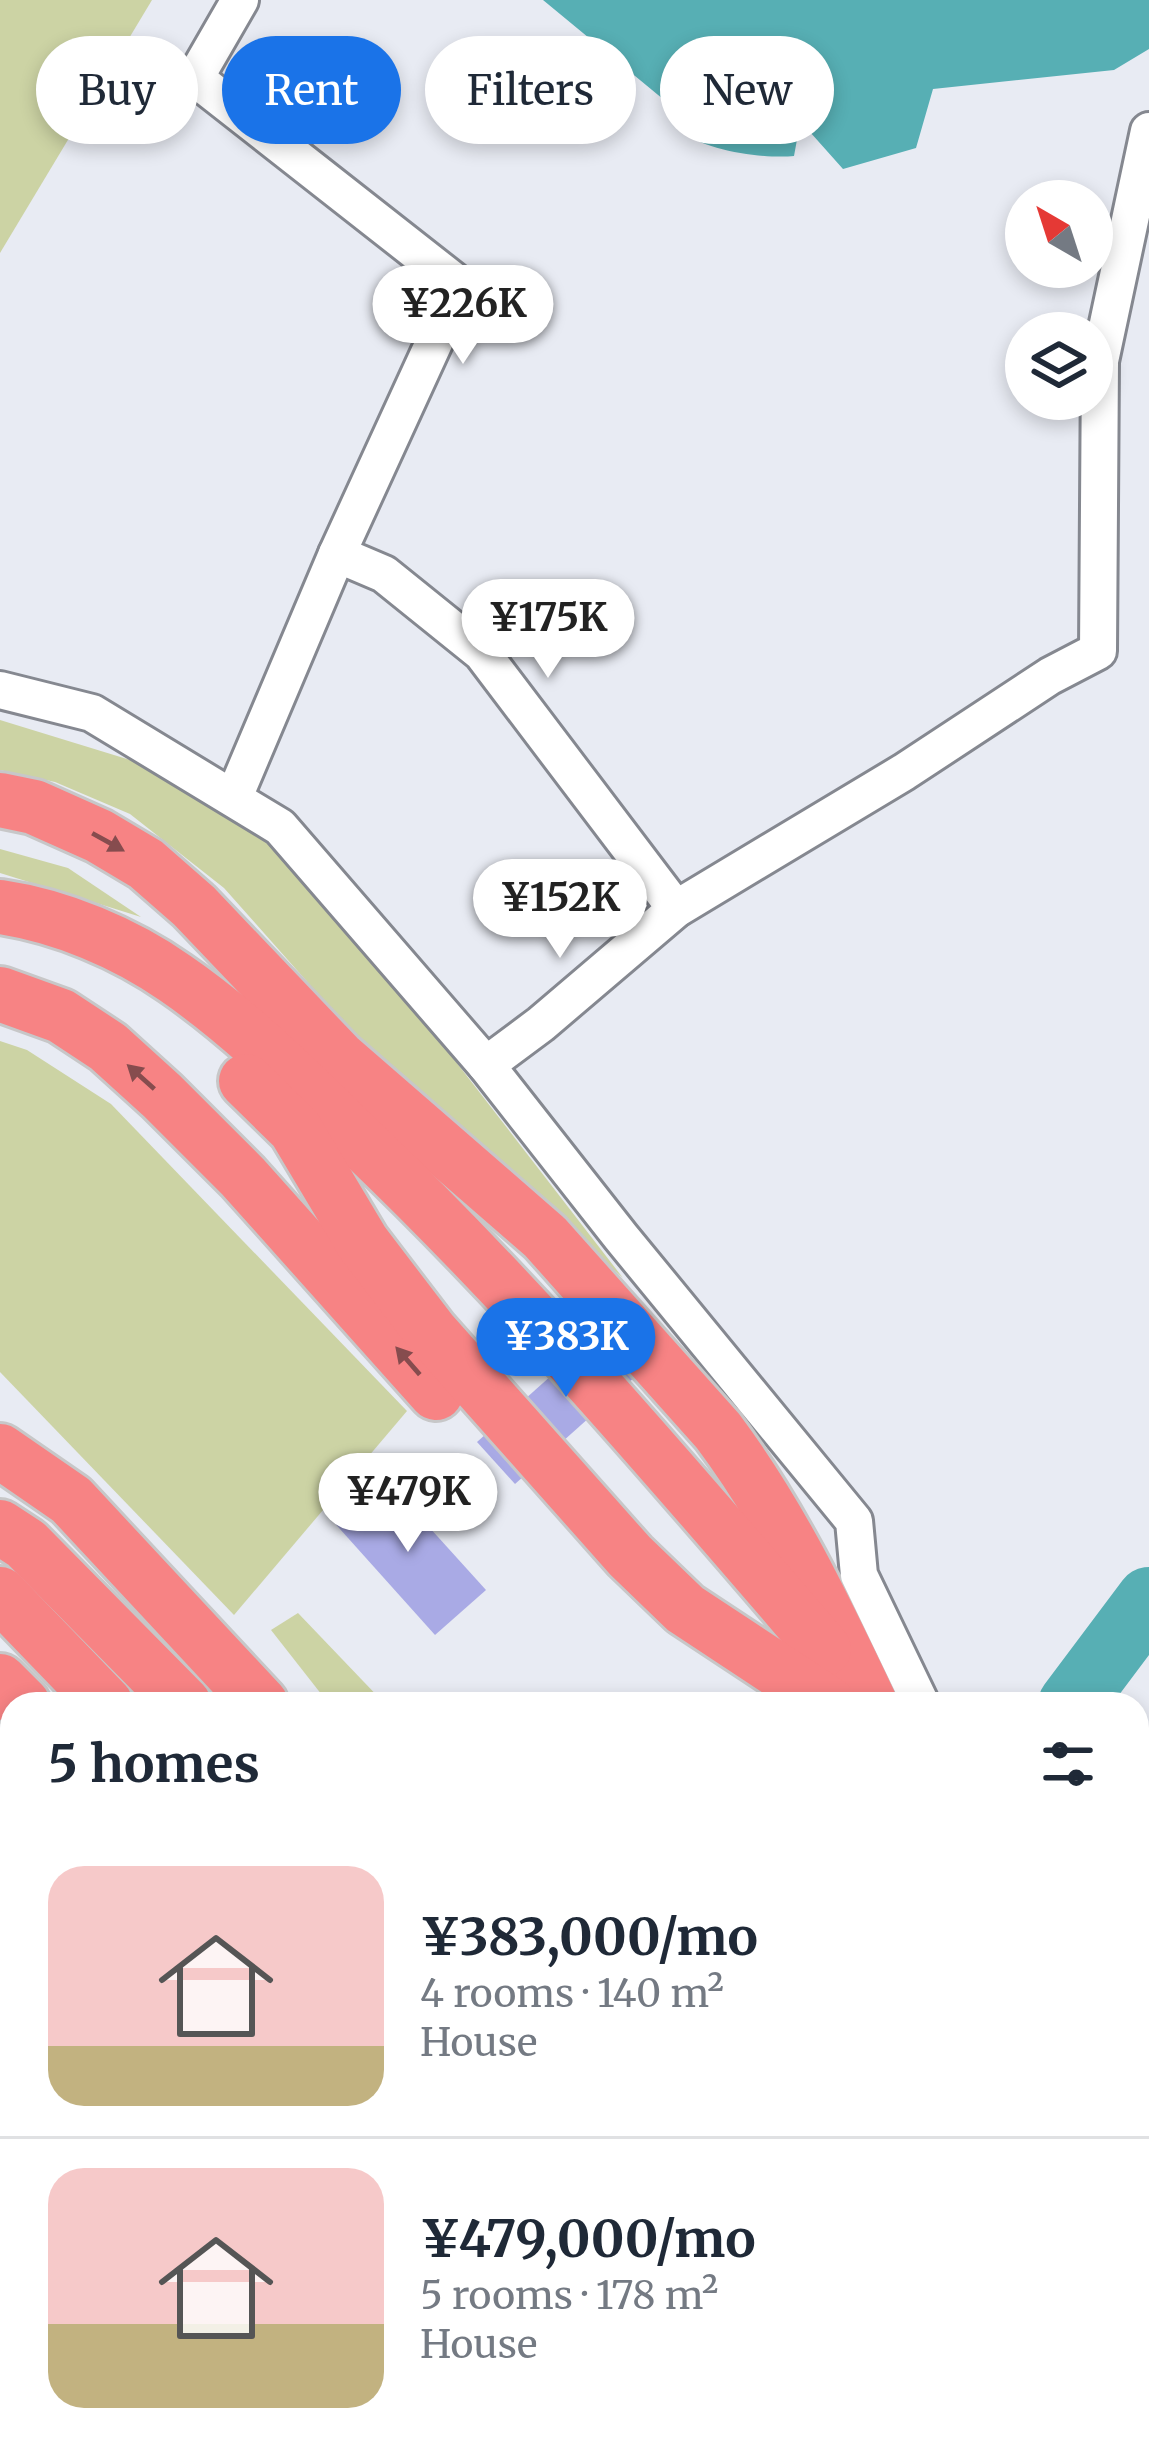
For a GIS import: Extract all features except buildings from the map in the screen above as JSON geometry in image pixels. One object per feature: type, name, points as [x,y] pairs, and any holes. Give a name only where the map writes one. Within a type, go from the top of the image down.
[{"type":"highway","points":[[0,800],[34,807],[99,836],[146,864],[194,906],[319,1098],[363,1243],[431,1332],[630,1556],[685,1609],[807,1692]]},
{"type":"highway","points":[[0,907],[92,932],[173,976],[259,1043],[456,1233],[685,1486],[862,1692]]},
{"type":"highway","points":[[0,941],[105,976],[158,1008],[228,1062],[319,1098],[545,1237],[703,1413],[742,1463],[802,1560],[841,1596],[868,1692]]},
{"type":"highway","points":[[0,994],[62,1016],[109,1047],[162,1096],[258,1194],[609,1588],[667,1631],[804,1692]]},
{"type":"highway","points":[[0,1452],[215,1692]]},
{"type":"highway","points":[[0,1452],[71,1500],[250,1692]]},
{"type":"highway","points":[[0,1527],[26,1544],[172,1692]]},
{"type":"highway","points":[[0,1555],[132,1692]]},
{"type":"highway","points":[[0,1594],[94,1692]]},
{"type":"highway","points":[[0,1636],[54,1692]]},
{"type":"street","points":[[234,797],[337,554],[460,286],[195,78],[239,0]]},
{"type":"street","points":[[486,1065],[676,909],[904,772],[1050,676],[1098,651],[1100,361],[1149,131]]},
{"type":"street","points":[[337,554],[385,574],[482,653],[676,909]]},
{"type":"street","points":[[0,690],[92,713],[280,827],[486,1065],[854,1521],[841,1596],[912,1692]]},
{"type":"green space","points":[[0,0],[152,0],[130,36],[36,36],[36,144],[65,144],[0,253]]},
{"type":"green space","points":[[0,720],[153,767],[260,830],[327,895],[623,1278],[357,1038],[224,888],[130,814],[55,782],[0,770]]},
{"type":"green space","points":[[0,849],[68,868],[141,917],[0,873]]},
{"type":"green space","points":[[0,1041],[27,1050],[111,1104],[407,1411],[234,1615],[0,1372]]},
{"type":"green space","points":[[298,1613],[374,1692],[320,1692],[271,1630]]},
{"type":"water","points":[[543,0],[1149,0],[1149,49],[1114,70],[933,89],[916,148],[843,169],[821,144],[834,144],[834,36],[660,36],[660,97],[636,77],[636,36],[587,36]]},
{"type":"water","points":[[707,144],[796,144],[794,156],[735,152]]},
{"type":"waterway","points":[[1080,1692],[1149,1600]]}]
